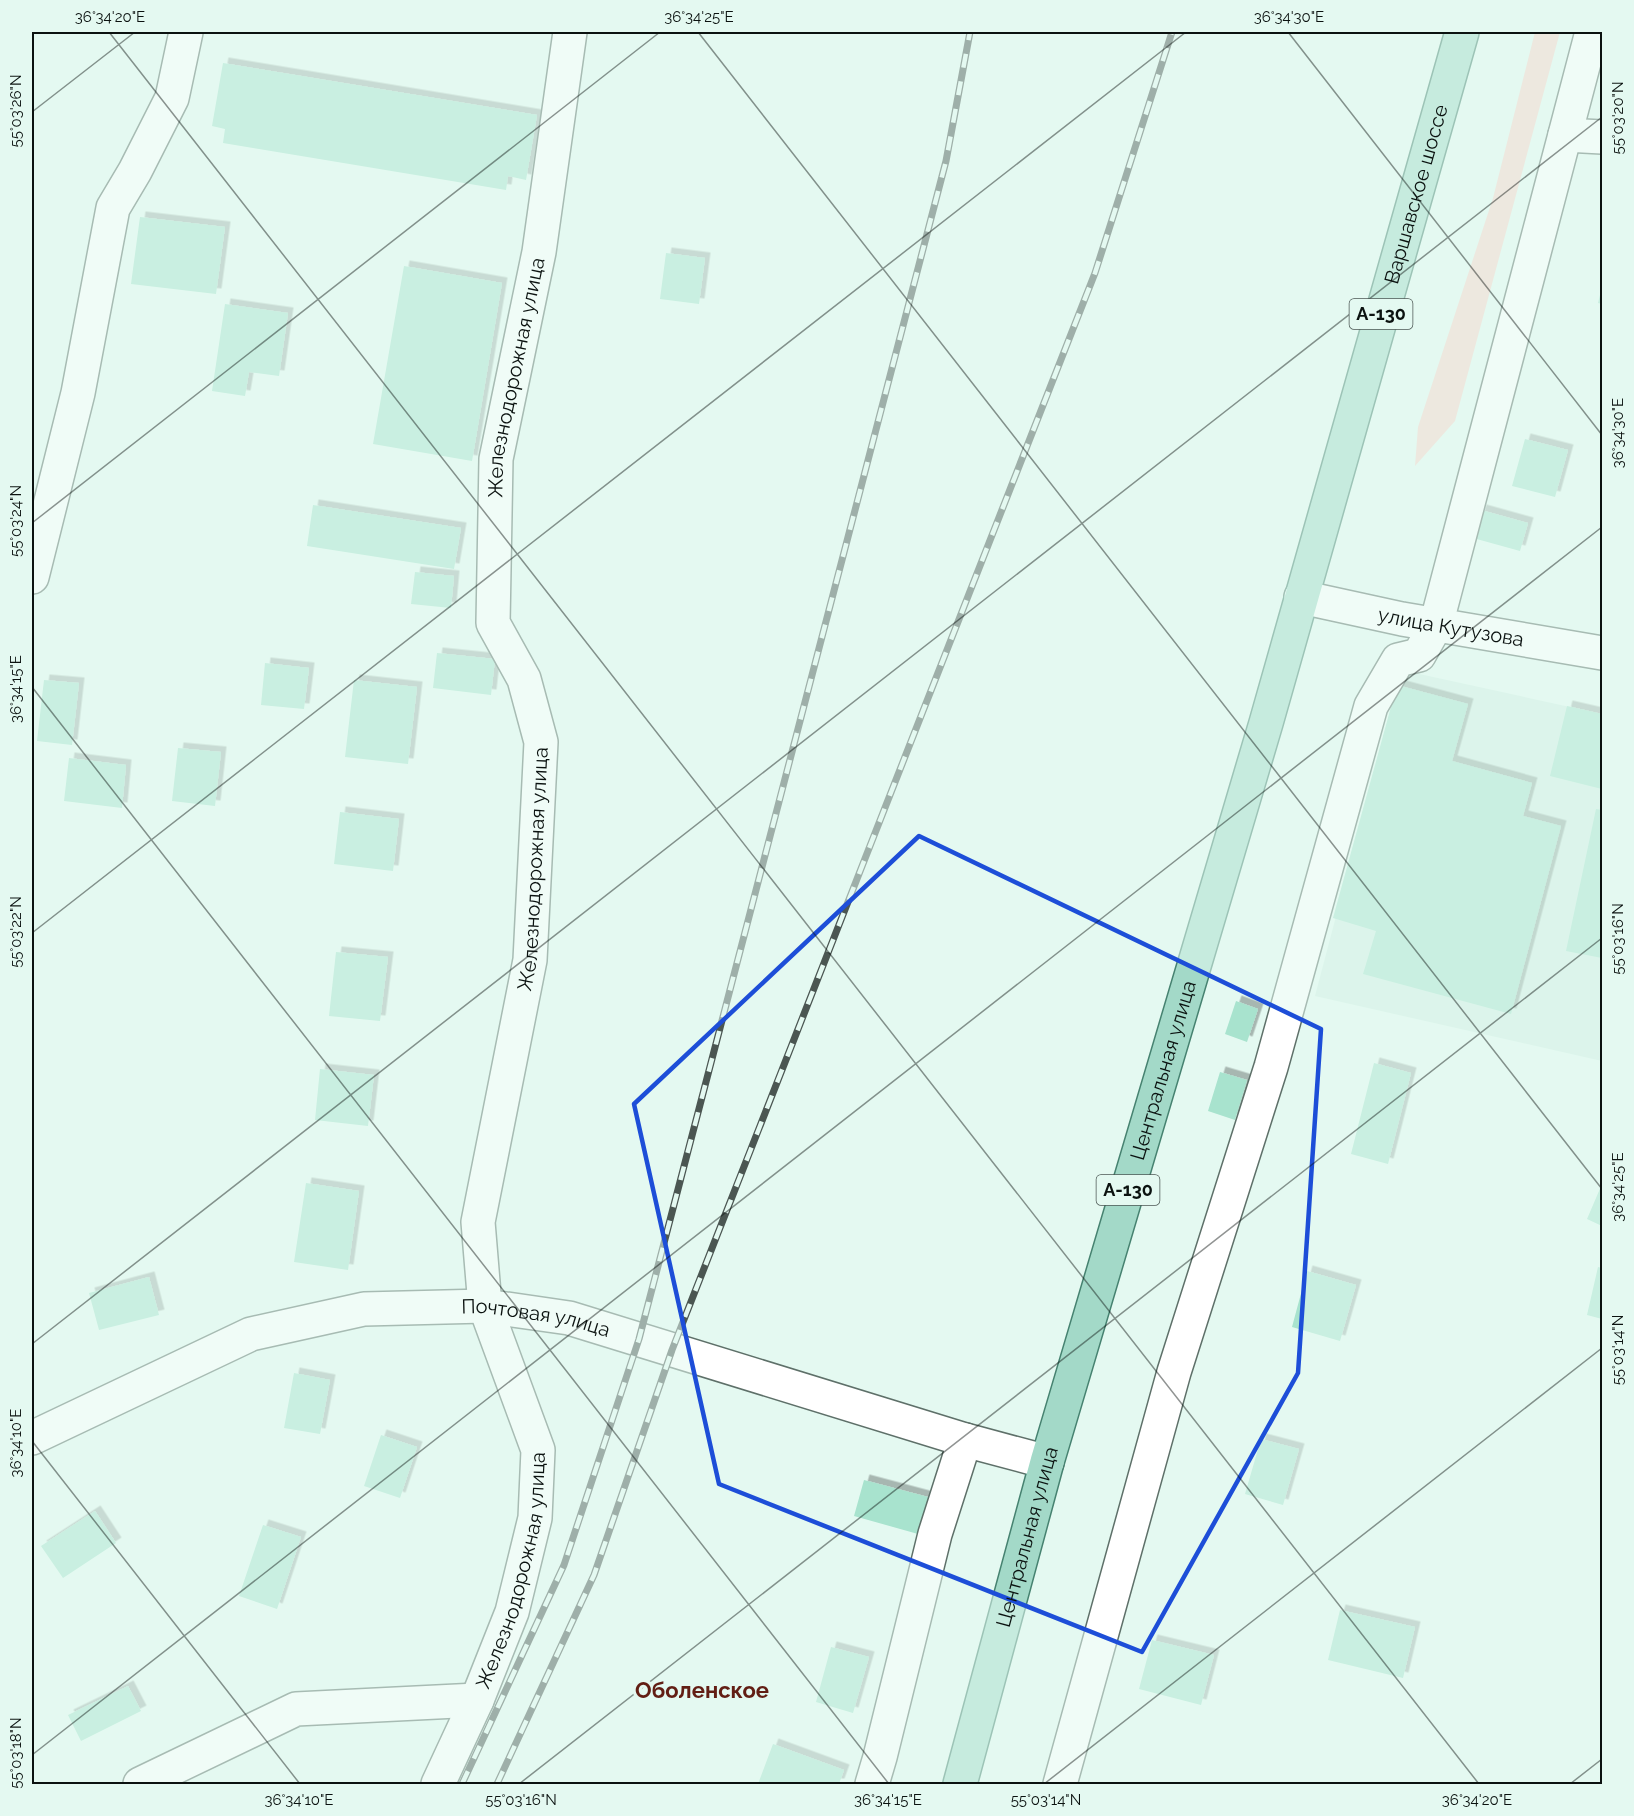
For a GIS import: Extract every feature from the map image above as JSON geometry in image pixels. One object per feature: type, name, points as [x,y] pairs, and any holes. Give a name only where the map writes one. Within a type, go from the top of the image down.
[{"type":"main road","name":"Варшавское шоссе","points":[[1301,597],[1462,32]]},
{"type":"main road","name":"Центральная улица","points":[[960,1785],[1047,1462],[1263,735],[1301,597]]},
{"type":"street","points":[[32,577],[78,393],[113,208],[135,171],[172,98],[186,32]]},
{"type":"street","name":"Железнодорожная улица","points":[[438,1785],[477,1700],[512,1612],[536,1518],[538,1450],[485,1306],[478,1222],[530,960],[541,742],[524,679],[493,623],[496,459],[539,252],[570,32]]},
{"type":"street","points":[[1060,1785],[1174,1372],[1271,1067],[1371,706],[1398,660],[1419,655],[1436,625],[1592,32]]},
{"type":"street","points":[[1565,135],[1602,137]]},
{"type":"street","name":"улица Кутузова","points":[[1301,597],[1436,625],[1602,653]]},
{"type":"street","name":"Почтовая улица","points":[[32,1438],[250,1334],[364,1309],[485,1306],[569,1318],[965,1440],[1047,1462]]},
{"type":"street","points":[[872,1785],[935,1534],[965,1440]]},
{"type":"street","name":"Железнодорожная улица","points":[[140,1785],[296,1709],[477,1700]]},
{"type":"highlighted area","points":[[919,836],[1321,1029],[1298,1373],[1142,1652],[719,1484],[634,1104]]},
{"type":"shaded area","points":[[1535,32],[1560,32],[1455,421],[1415,466],[1418,427],[1493,198]]},
{"type":"shaded area","points":[[1401,670],[1602,714],[1602,1061],[1315,996]]},
{"type":"building","points":[[223,63],[537,115],[526,180],[508,176],[506,190],[223,143],[225,129],[212,126]]},
{"type":"building","points":[[140,217],[225,227],[216,294],[131,284]]},
{"type":"building","points":[[666,253],[705,258],[699,304],[660,299]]},
{"type":"building","points":[[404,266],[502,283],[472,461],[373,444]]},
{"type":"building","points":[[1602,287],[1602,304],[1598,303]]},
{"type":"building","points":[[225,304],[288,313],[279,376],[249,372],[245,396],[212,391]]},
{"type":"building","points":[[1525,439],[1568,450],[1555,497],[1512,486]]},
{"type":"building","points":[[313,505],[461,528],[454,569],[307,546]]},
{"type":"building","points":[[1481,510],[1528,523],[1520,551],[1473,538]]},
{"type":"building","points":[[415,572],[454,576],[451,608],[411,604]]},
{"type":"building","points":[[437,653],[495,659],[491,695],[433,688]]},
{"type":"building","points":[[265,663],[309,668],[304,709],[261,705]]},
{"type":"building","points":[[44,680],[79,683],[72,745],[37,741]]},
{"type":"building","points":[[354,680],[417,687],[408,764],[345,757]]},
{"type":"building","points":[[1397,685],[1468,704],[1452,761],[1532,783],[1523,816],[1561,826],[1511,1014],[1363,974],[1376,931],[1333,918]]},
{"type":"building","points":[[1567,706],[1602,714],[1602,789],[1550,776]]},
{"type":"building","points":[[178,748],[221,752],[215,806],[172,801]]},
{"type":"building","points":[[69,758],[126,765],[122,808],[64,801]]},
{"type":"building","points":[[1596,809],[1602,810],[1602,958],[1566,951]]},
{"type":"building","points":[[340,812],[399,819],[393,871],[334,864]]},
{"type":"building","points":[[336,952],[388,957],[380,1021],[329,1016]]},
{"type":"building","points":[[1236,1001],[1258,1009],[1247,1042],[1225,1034]]},
{"type":"building","points":[[1374,1063],[1411,1073],[1388,1164],[1351,1154]]},
{"type":"building","points":[[320,1069],[374,1075],[368,1126],[315,1120]]},
{"type":"building","points":[[1220,1072],[1247,1080],[1235,1120],[1208,1111]]},
{"type":"building","points":[[306,1183],[359,1191],[348,1270],[294,1262]]},
{"type":"building","points":[[1602,1184],[1602,1226],[1587,1219]]},
{"type":"building","points":[[1598,1267],[1602,1268],[1602,1319],[1587,1315]]},
{"type":"building","points":[[1307,1271],[1356,1285],[1340,1341],[1292,1327]]},
{"type":"building","points":[[149,1277],[159,1315],[99,1330],[89,1293]]},
{"type":"building","points":[[294,1373],[330,1380],[320,1434],[284,1428]]},
{"type":"building","points":[[381,1435],[417,1447],[400,1498],[364,1486]]},
{"type":"building","points":[[1261,1439],[1299,1449],[1283,1505],[1245,1494]]},
{"type":"building","points":[[864,1480],[928,1497],[918,1534],[854,1516]]},
{"type":"building","points":[[95,1511],[116,1543],[63,1578],[41,1546]]},
{"type":"building","points":[[263,1525],[301,1537],[277,1609],[239,1596]]},
{"type":"building","points":[[1340,1610],[1415,1627],[1403,1678],[1328,1660]]},
{"type":"building","points":[[1152,1640],[1214,1655],[1201,1705],[1139,1689]]},
{"type":"building","points":[[831,1647],[869,1657],[853,1713],[816,1702]]},
{"type":"building","points":[[128,1686],[141,1711],[81,1741],[68,1715]]},
{"type":"building","points":[[773,1744],[844,1770],[839,1784],[758,1784]]},
{"type":"railway","points":[[462,1784],[564,1565],[639,1339],[946,161],[970,32]]},
{"type":"railway","points":[[497,1784],[594,1575],[672,1350],[1095,273],[1172,32]]},
{"type":"district","name":"Оболенское","points":[[702,1690]]}]
